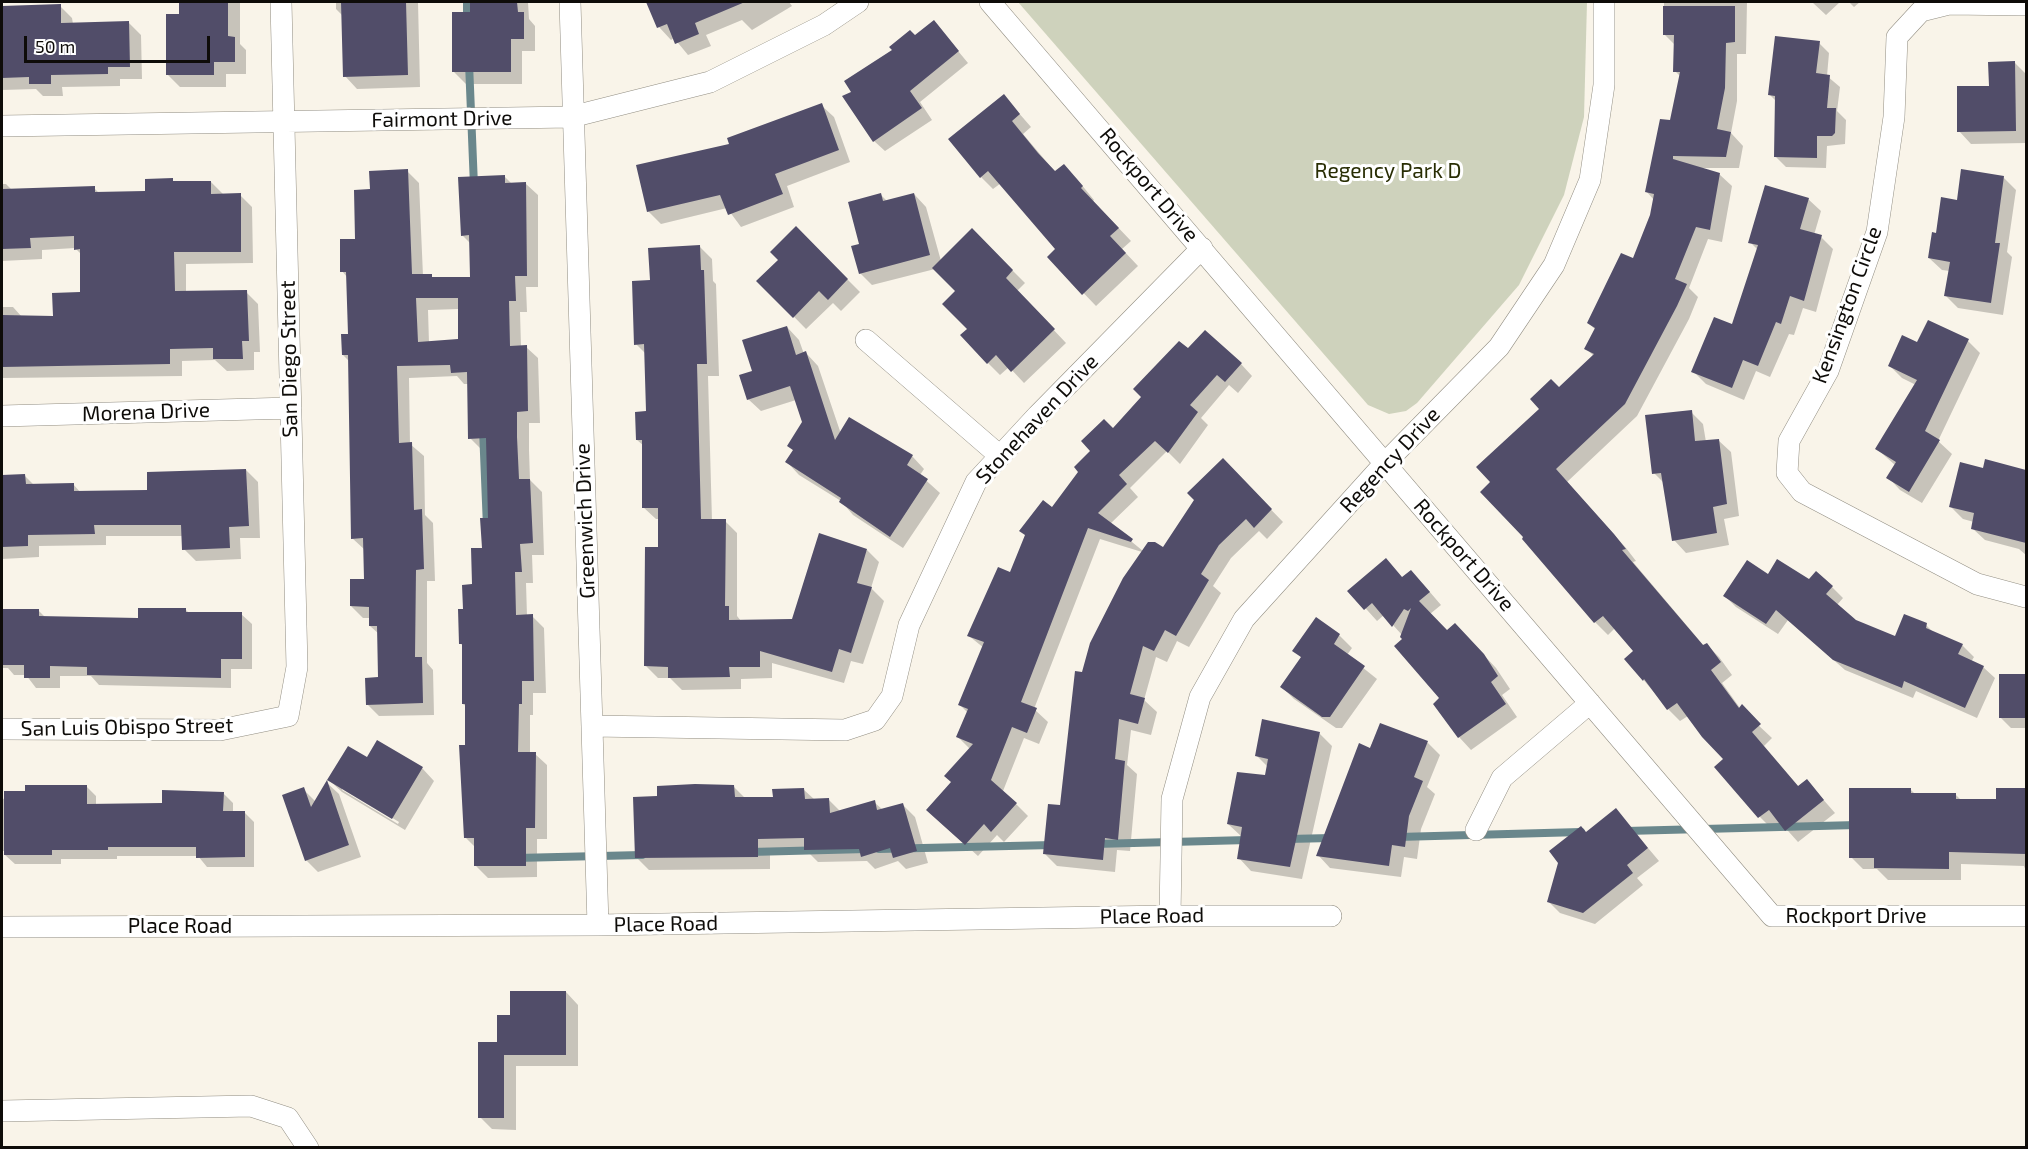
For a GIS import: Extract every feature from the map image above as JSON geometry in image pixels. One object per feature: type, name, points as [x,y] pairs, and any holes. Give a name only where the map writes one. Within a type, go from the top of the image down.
[{"type":"street","name":"San Diego Street","points":[[281,2],[297,667],[288,716]]},
{"type":"street","name":"Greenwich Drive","points":[[570,2],[598,925]]},
{"type":"street","name":"Fairmont Drive","points":[[2,126],[572,117],[710,82],[824,25],[858,2]]},
{"type":"street","name":"Rockport Drive","points":[[990,2],[1772,916],[2026,916]]},
{"type":"street","name":"Regency Drive","points":[[1170,916],[1172,799],[1200,697],[1244,620],[1385,464],[1499,347],[1554,265],[1590,180],[1604,85],[1604,2]]},
{"type":"street","name":"Kensington Circle","points":[[2026,5],[1949,4],[1921,11],[1896,37],[1894,117],[1877,232],[1828,371],[1789,441],[1788,473],[1802,492],[1977,584],[2026,597]]},
{"type":"street","name":"Stonehaven Drive","points":[[592,726],[845,730],[874,720],[892,696],[909,625],[976,482],[1202,248]]},
{"type":"street","points":[[866,340],[1000,456]]},
{"type":"street","name":"Morena Drive","points":[[2,416],[291,408]]},
{"type":"street","points":[[1476,830],[1502,778],[1590,703]]},
{"type":"street","name":"San Luis Obispo Street","points":[[2,729],[220,730],[288,716]]},
{"type":"street","name":"Place Road","points":[[2,927],[598,925],[1170,916],[1331,916]]},
{"type":"street","points":[[2,1111],[251,1106],[288,1118],[308,1148]]},
{"type":"green space","name":"Regency Park D","points":[[1018,2],[1587,2],[1584,117],[1564,195],[1519,285],[1417,403],[1406,411],[1389,414],[1368,405]]},
{"type":"building","points":[[179,2],[228,2],[228,36],[235,37],[235,62],[214,62],[214,75],[166,75],[166,14],[179,14]]},
{"type":"building","points":[[341,2],[406,2],[408,75],[343,77]]},
{"type":"building","points":[[470,2],[517,2],[518,12],[524,12],[524,39],[511,39],[511,72],[452,72],[452,12],[470,12]]},
{"type":"building","points":[[646,2],[745,2],[695,23],[699,34],[675,44],[667,24],[657,28]]},
{"type":"building","points":[[61,4],[61,23],[129,21],[130,67],[108,67],[108,74],[51,75],[51,84],[29,84],[29,77],[2,78],[2,6]]},
{"type":"building","points":[[1663,6],[1735,6],[1735,42],[1726,43],[1725,88],[1717,129],[1731,132],[1726,157],[1673,156],[1673,159],[1720,173],[1710,230],[1696,227],[1675,279],[1687,284],[1625,404],[1556,469],[1614,534],[1626,549],[1622,550],[1703,645],[1707,643],[1721,662],[1711,670],[1739,708],[1742,704],[1761,724],[1752,732],[1798,786],[1807,779],[1824,800],[1785,831],[1769,810],[1758,818],[1714,767],[1723,759],[1702,737],[1677,703],[1667,710],[1644,679],[1643,681],[1624,659],[1633,651],[1603,616],[1594,623],[1522,539],[1523,537],[1480,492],[1490,482],[1476,467],[1539,409],[1530,399],[1551,379],[1559,387],[1594,354],[1584,349],[1595,328],[1587,323],[1621,253],[1633,258],[1650,215],[1654,194],[1645,192],[1660,119],[1670,120],[1680,72],[1673,72],[1674,35],[1663,35]]},
{"type":"building","points":[[934,20],[959,51],[910,91],[922,108],[873,142],[842,96],[851,92],[844,81],[892,50],[889,47],[910,30],[915,35]]},
{"type":"building","points":[[1775,36],[1820,41],[1816,73],[1830,75],[1827,108],[1836,108],[1835,133],[1832,136],[1817,136],[1817,158],[1774,157],[1775,96],[1768,95]]},
{"type":"building","points":[[2015,61],[2016,131],[1957,132],[1957,86],[1989,86],[1988,62]]},
{"type":"building","points":[[1004,94],[1020,114],[1012,121],[1038,153],[1055,171],[1064,164],[1083,186],[1081,188],[1119,228],[1110,236],[1126,253],[1082,295],[1047,257],[1055,249],[988,171],[980,178],[948,139]]},
{"type":"building","points":[[822,103],[839,150],[775,174],[783,194],[728,215],[720,195],[647,212],[636,165],[729,144],[727,138]]},
{"type":"building","points":[[408,169],[412,274],[432,274],[432,277],[470,277],[469,235],[461,236],[458,177],[505,175],[505,183],[526,182],[527,276],[515,276],[516,301],[509,301],[510,346],[527,345],[528,411],[517,412],[517,437],[519,479],[530,479],[533,543],[520,544],[522,572],[515,572],[516,615],[533,614],[534,681],[522,681],[522,704],[519,704],[518,752],[536,752],[535,828],[526,828],[526,866],[474,866],[474,838],[464,838],[459,745],[465,745],[465,704],[462,704],[462,644],[459,644],[458,609],[463,609],[462,585],[472,584],[471,548],[482,548],[480,518],[488,518],[486,438],[468,439],[467,372],[451,373],[450,365],[397,366],[399,443],[412,442],[414,510],[422,509],[424,569],[416,570],[415,657],[422,657],[423,703],[366,705],[365,678],[378,677],[377,626],[369,626],[369,607],[350,606],[350,579],[364,579],[363,538],[351,539],[348,355],[342,355],[341,334],[348,334],[346,272],[340,272],[340,239],[355,239],[354,190],[370,189],[369,171]],"holes":[[[416,298],[458,298],[458,339],[418,342]]]},
{"type":"building","points":[[1961,169],[2004,176],[1995,243],[2000,243],[1991,303],[1944,296],[1950,262],[1928,258],[1932,232],[1936,233],[1941,197],[1957,200]]},
{"type":"building","points":[[173,178],[173,181],[211,181],[211,194],[241,193],[241,252],[174,252],[175,291],[247,290],[249,341],[242,341],[243,359],[213,359],[213,348],[170,349],[170,364],[2,367],[2,315],[53,316],[52,293],[80,292],[80,249],[74,250],[74,236],[30,238],[31,248],[2,249],[2,189],[95,186],[95,192],[145,191],[145,179]]},
{"type":"building","points":[[1765,185],[1809,198],[1800,229],[1822,235],[1804,301],[1790,296],[1781,324],[1776,322],[1758,366],[1743,360],[1732,388],[1691,372],[1714,317],[1732,324],[1758,245],[1748,243]]},
{"type":"building","points":[[881,193],[883,201],[914,193],[930,255],[859,274],[851,246],[859,244],[848,202]]},
{"type":"building","points":[[796,226],[848,279],[828,300],[819,291],[793,318],[756,281],[778,260],[770,252]]},
{"type":"building","points":[[972,228],[1013,270],[1006,278],[1055,329],[1011,372],[996,355],[987,364],[960,335],[967,329],[942,304],[955,291],[932,268]]},
{"type":"building","points":[[700,245],[701,270],[704,270],[707,364],[697,364],[701,519],[726,519],[725,606],[729,606],[729,620],[792,619],[819,533],[867,549],[857,583],[872,587],[851,653],[839,649],[832,672],[760,651],[760,667],[729,667],[730,677],[668,678],[668,667],[644,666],[645,547],[658,547],[658,508],[642,508],[642,440],[636,440],[635,412],[646,411],[644,344],[634,345],[632,281],[650,280],[648,248]]},
{"type":"building","points":[[1928,320],[1969,339],[1925,431],[1940,440],[1909,492],[1886,478],[1896,462],[1875,449],[1917,380],[1888,366],[1902,335],[1917,342]]},
{"type":"building","points":[[787,326],[796,355],[806,351],[835,440],[849,417],[913,455],[907,465],[928,479],[890,537],[839,502],[841,498],[785,462],[793,450],[787,446],[802,422],[790,386],[747,400],[739,375],[752,371],[742,340]]},
{"type":"building","points":[[1205,330],[1242,363],[1225,382],[1217,375],[1190,405],[1198,412],[1168,453],[1155,441],[1119,475],[1127,484],[1098,513],[1133,539],[1131,542],[1088,528],[1021,702],[1037,708],[1027,733],[1012,727],[991,780],[1017,803],[991,832],[984,824],[965,845],[926,810],[951,782],[944,776],[973,744],[956,737],[968,709],[958,705],[984,642],[967,636],[998,567],[1010,572],[1025,535],[1019,531],[1043,500],[1052,507],[1078,472],[1074,467],[1090,451],[1081,441],[1104,419],[1113,428],[1141,397],[1133,389],[1179,341],[1188,348]]},
{"type":"building","points":[[1692,410],[1695,441],[1719,439],[1727,504],[1713,507],[1717,533],[1672,541],[1661,473],[1652,474],[1645,415]]},
{"type":"building","points":[[1223,458],[1272,509],[1254,528],[1246,519],[1219,545],[1201,574],[1209,580],[1176,636],[1165,630],[1154,651],[1143,646],[1130,694],[1145,698],[1138,724],[1119,719],[1115,759],[1125,761],[1118,840],[1105,838],[1103,860],[1043,854],[1048,804],[1060,805],[1075,671],[1082,672],[1090,643],[1123,578],[1148,542],[1155,542],[1163,547],[1194,500],[1187,493]]},
{"type":"building","points":[[1985,459],[2026,470],[2026,543],[1971,529],[1974,513],[1949,507],[1960,462],[1983,468]]},
{"type":"building","points":[[246,469],[249,526],[229,527],[230,548],[182,550],[181,525],[94,525],[95,534],[28,535],[28,546],[2,547],[2,475],[25,474],[26,484],[74,483],[74,491],[147,490],[147,472]]},
{"type":"building","points":[[1386,558],[1402,577],[1411,570],[1430,592],[1419,601],[1447,630],[1455,623],[1484,654],[1498,676],[1491,682],[1506,704],[1458,738],[1433,704],[1439,698],[1394,646],[1402,639],[1400,637],[1411,608],[1408,611],[1404,609],[1392,627],[1372,603],[1364,610],[1347,591]]},
{"type":"building","points":[[1777,559],[1809,579],[1816,571],[1833,586],[1826,594],[1856,620],[1895,636],[1904,614],[1927,623],[1926,628],[1963,644],[1958,654],[1984,666],[1965,708],[1904,681],[1902,688],[1833,660],[1776,610],[1766,624],[1723,596],[1747,560],[1768,574]]},
{"type":"building","points":[[138,608],[186,608],[186,612],[242,612],[242,659],[221,659],[221,678],[87,675],[87,667],[50,666],[50,678],[24,678],[24,665],[3,665],[2,609],[39,609],[39,616],[138,618]]},
{"type":"building","points":[[1316,617],[1340,634],[1334,644],[1365,666],[1330,717],[1322,717],[1280,687],[1301,657],[1292,651]]},
{"type":"building","points":[[1999,674],[2026,674],[2026,718],[1999,718]]},
{"type":"building","points":[[1262,719],[1320,732],[1290,867],[1237,859],[1242,827],[1227,824],[1237,772],[1265,775],[1268,759],[1255,756]]},
{"type":"building","points":[[1380,723],[1428,741],[1414,777],[1423,781],[1409,816],[1405,847],[1392,845],[1389,866],[1316,856],[1359,743],[1370,748]]},
{"type":"building","points":[[377,740],[423,767],[392,819],[327,780],[348,746],[367,757]]},
{"type":"building","points":[[327,780],[349,845],[305,861],[282,795],[304,787],[311,807]]},
{"type":"building","points":[[25,785],[87,785],[87,804],[162,803],[162,790],[224,792],[223,811],[245,811],[245,857],[196,858],[196,847],[108,847],[108,850],[52,850],[52,855],[4,855],[4,791],[25,791]]},
{"type":"building","points":[[734,785],[735,797],[773,797],[772,789],[804,788],[805,799],[829,798],[830,813],[875,800],[877,810],[903,803],[917,851],[893,858],[890,848],[861,857],[859,849],[804,850],[804,838],[758,839],[758,857],[635,858],[633,797],[657,796],[657,786]]},
{"type":"building","points":[[1849,788],[1911,788],[1911,793],[1956,793],[1956,799],[1996,799],[1996,788],[2026,788],[2026,854],[1949,852],[1949,869],[1874,868],[1874,858],[1849,858]]},
{"type":"building","points":[[1616,808],[1648,848],[1627,865],[1633,873],[1583,913],[1547,902],[1558,863],[1549,851],[1581,826],[1586,832]]},
{"type":"building","points":[[510,991],[566,991],[566,1055],[504,1055],[504,1118],[478,1118],[478,1042],[497,1042],[497,1015],[510,1015]]},
{"type":"waterway","points":[[467,2],[467,21]]},
{"type":"waterway","points":[[469,63],[474,186]]},
{"type":"waterway","points":[[483,429],[487,527]]},
{"type":"waterway","points":[[1626,831],[1857,825]]},
{"type":"waterway","points":[[1398,837],[1581,832]]},
{"type":"waterway","points":[[1287,839],[1332,838]]},
{"type":"waterway","points":[[1095,844],[1248,840]]},
{"type":"waterway","points":[[879,849],[1053,845]]},
{"type":"waterway","points":[[750,852],[867,849]]},
{"type":"waterway","points":[[516,858],[642,855]]}]
